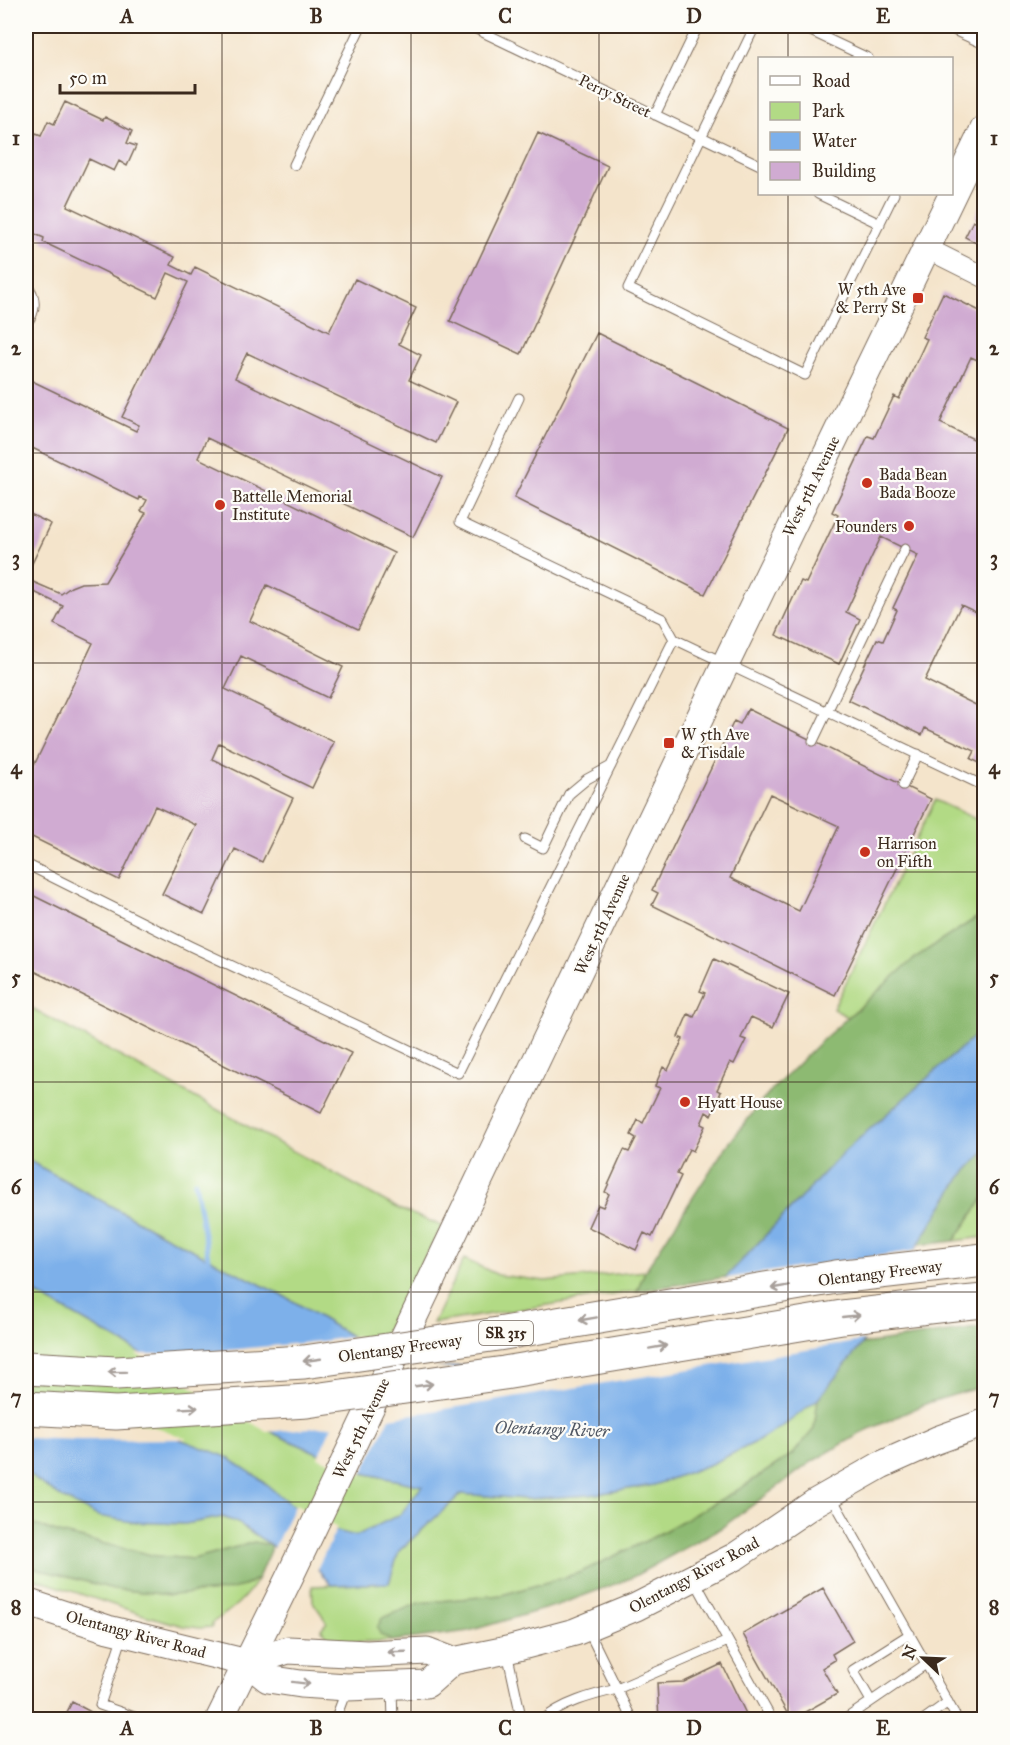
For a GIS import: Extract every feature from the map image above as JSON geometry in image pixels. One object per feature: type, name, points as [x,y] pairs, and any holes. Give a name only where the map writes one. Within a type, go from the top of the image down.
[{"type":"highway","name":"Olentangy Freeway","points":[[26,1368],[116,1373],[303,1362],[498,1334],[836,1277],[984,1260]]},
{"type":"highway","name":"SR 315","points":[[26,1408],[116,1413],[307,1401],[504,1373],[842,1317],[974,1302]]},
{"type":"main road","name":"West 5th Avenue","points":[[953,193],[984,129]]},
{"type":"main road","name":"West 5th Avenue","points":[[219,1719],[290,1578],[952,195]]},
{"type":"main road","name":"Olentangy River Road","points":[[26,1602],[124,1633],[248,1663],[268,1678],[301,1684],[347,1687],[427,1684],[453,1661],[507,1650],[587,1628],[636,1607],[736,1556],[830,1494],[881,1465],[937,1440],[984,1423]]},
{"type":"main road","points":[[248,1663],[288,1650],[367,1654],[427,1651],[453,1661]]},
{"type":"street","points":[[958,26],[984,38]]},
{"type":"street","points":[[926,248],[984,277]]},
{"type":"lane","points":[[294,165],[361,26]]},
{"type":"lane","name":"Perry Street","points":[[470,26],[758,165]]},
{"type":"lane","points":[[655,116],[698,26]]},
{"type":"lane","points":[[755,26],[628,288],[805,375],[894,195]]},
{"type":"lane","points":[[800,26],[866,57]]},
{"type":"lane","points":[[820,195],[880,224]]},
{"type":"lane","points":[[26,284],[34,296],[35,304],[33,313],[26,323]]},
{"type":"lane","points":[[519,398],[460,522],[663,619],[674,639],[984,786]]},
{"type":"lane","points":[[813,741],[905,549]]},
{"type":"lane","points":[[26,864],[190,946],[458,1073],[674,639]]},
{"type":"lane","points":[[903,785],[918,754]]},
{"type":"lane","points":[[525,839],[543,848],[569,794],[587,779],[611,766]]},
{"type":"lane","points":[[830,1494],[958,1719]]},
{"type":"lane","points":[[694,1578],[772,1719]]},
{"type":"lane","points":[[587,1628],[632,1719]]},
{"type":"lane","points":[[124,1633],[100,1705],[143,1719]]},
{"type":"lane","points":[[871,1701],[853,1670],[910,1634]]},
{"type":"lane","points":[[543,1719],[553,1711],[617,1689],[728,1641]]},
{"type":"lane","points":[[507,1650],[520,1713],[516,1719]]},
{"type":"lane","points":[[844,1719],[926,1664]]},
{"type":"lane","points":[[392,1685],[393,1719]]},
{"type":"lane","points":[[335,1719],[347,1687]]},
{"type":"lane","points":[[923,1719],[948,1702]]},
{"type":"green space","points":[[935,800],[984,823],[984,913],[916,957],[848,1017],[833,1009]]},
{"type":"green space","points":[[984,913],[984,1028],[845,1151],[726,1277],[637,1291],[645,1271],[723,1151],[767,1095],[819,1043],[916,957]]},
{"type":"green space","points":[[26,1005],[399,1209],[442,1226],[375,1351],[293,1301],[167,1237],[26,1159]]},
{"type":"green space","points":[[984,1152],[984,1198],[954,1241],[918,1245],[960,1178]]},
{"type":"green space","points":[[984,1198],[984,1237],[954,1241]]},
{"type":"green space","points":[[464,1259],[498,1275],[545,1281],[645,1271],[637,1291],[433,1323]]},
{"type":"green space","points":[[26,1288],[277,1435],[363,1473],[423,1486],[401,1514],[356,1536],[336,1531],[289,1504],[256,1476],[26,1400]]},
{"type":"green space","points":[[984,1327],[984,1386],[930,1402],[865,1431],[813,1461],[721,1528],[631,1578],[558,1605],[469,1631],[392,1641],[381,1635],[377,1628],[382,1618],[419,1603],[502,1595],[579,1573],[650,1539],[738,1490],[794,1453],[814,1429],[818,1399],[862,1344]]},
{"type":"green space","points":[[818,1399],[814,1429],[794,1453],[738,1490],[650,1539],[579,1573],[502,1595],[419,1603],[392,1641],[338,1642],[328,1637],[321,1629],[327,1622],[313,1602],[312,1586],[389,1583],[399,1551],[461,1494],[526,1499],[589,1495],[654,1485],[711,1464],[758,1441],[786,1424]]},
{"type":"green space","points":[[26,1473],[64,1499],[132,1522],[185,1524],[222,1517],[238,1523],[272,1546],[254,1542],[193,1559],[156,1556],[62,1534],[26,1522]]},
{"type":"green space","points":[[26,1522],[62,1534],[156,1556],[193,1559],[255,1542],[272,1546],[258,1578],[244,1586],[223,1591],[171,1595],[114,1589],[26,1566]]},
{"type":"green space","points":[[26,1566],[114,1589],[171,1595],[244,1586],[258,1578],[243,1598],[212,1623],[212,1627],[200,1628],[183,1626],[144,1615],[26,1576]]},
{"type":"water","name":"Olentangy River","points":[[984,1028],[984,1152],[960,1178],[918,1245],[862,1344],[818,1399],[786,1424],[758,1441],[711,1464],[654,1485],[589,1495],[526,1499],[461,1494],[399,1551],[389,1583],[331,1585],[317,1568],[272,1546],[238,1523],[223,1517],[185,1524],[132,1522],[98,1516],[64,1499],[26,1473],[26,1400],[161,1432],[227,1457],[256,1476],[290,1504],[336,1531],[356,1536],[401,1514],[422,1486],[363,1473],[277,1435],[26,1288],[26,1159],[167,1237],[293,1301],[375,1351],[423,1370],[663,1344],[845,1151]]},
{"type":"pier","points":[[919,1250],[868,1340],[390,1418],[361,1476],[318,1457],[332,1426],[267,1432],[136,1354],[188,1354],[355,1336],[376,1348],[423,1367],[495,1372],[661,1341],[720,1279]]},
{"type":"pier","points":[[26,1397],[162,1429],[187,1439],[26,1438]]},
{"type":"pier","points":[[295,1504],[337,1528],[316,1571],[273,1550]]},
{"type":"building","name":"Battelle Memorial Institute","points":[[65,102],[103,120],[105,117],[132,131],[127,143],[136,146],[127,166],[119,161],[114,171],[89,159],[67,206],[175,257],[171,265],[191,275],[195,267],[329,332],[355,279],[416,308],[399,344],[421,355],[409,380],[456,402],[436,443],[247,353],[235,378],[442,477],[413,537],[207,438],[198,458],[394,553],[358,629],[267,585],[250,621],[343,667],[328,698],[241,656],[225,689],[334,742],[312,788],[219,743],[212,759],[293,798],[262,862],[235,849],[204,914],[162,894],[196,825],[155,806],[119,880],[26,834],[26,782],[93,643],[54,624],[63,606],[26,588],[26,579],[61,594],[81,583],[105,582],[146,513],[141,511],[147,500],[140,497],[139,500],[26,445],[26,378],[136,431],[139,425],[122,417],[188,282],[168,273],[157,297],[43,242],[44,238],[26,230],[26,156],[36,134],[41,136],[48,121],[54,124]]},
{"type":"building","points":[[538,133],[608,166],[521,354],[450,321]]},
{"type":"building","points":[[984,197],[984,221],[975,217]]},
{"type":"building","points":[[973,221],[984,226],[984,247],[965,237]]},
{"type":"building","name":"Founders","points":[[943,293],[984,313],[984,363],[971,357],[940,423],[984,444],[984,616],[961,605],[925,680],[984,709],[984,765],[971,759],[975,751],[925,728],[922,735],[848,700],[877,639],[883,641],[897,610],[893,608],[918,555],[881,537],[846,612],[860,619],[839,664],[776,635],[801,581],[806,583],[838,515],[832,512],[868,436],[874,438],[894,396],[899,399],[927,339],[922,337]]},
{"type":"building","points":[[597,333],[788,428],[705,594],[514,498]]},
{"type":"building","points":[[26,512],[51,524],[26,576]]},
{"type":"building","name":"Harrison on Fifth","points":[[748,709],[931,799],[835,995],[652,905],[658,893],[652,890],[734,721],[740,724]],"holes":[[[770,794],[839,826],[799,911],[730,878]]]},
{"type":"building","points":[[26,892],[351,1053],[321,1113],[26,967]]},
{"type":"building","name":"Hyatt House","points":[[714,959],[789,994],[773,1027],[751,1017],[741,1038],[746,1040],[734,1064],[730,1062],[717,1090],[721,1092],[711,1115],[706,1112],[701,1124],[705,1126],[693,1151],[689,1149],[677,1174],[681,1176],[652,1237],[644,1233],[636,1250],[588,1227],[598,1205],[603,1207],[609,1194],[605,1192],[624,1150],[629,1152],[636,1138],[631,1135],[638,1120],[643,1123],[660,1088],[655,1086],[663,1067],[668,1070],[683,1039],[678,1037],[688,1014],[694,1017],[705,993],[700,991]]},
{"type":"building","points":[[823,1588],[853,1641],[832,1654],[835,1660],[822,1668],[837,1694],[791,1720],[743,1634]]},
{"type":"building","points":[[722,1664],[749,1720],[659,1720],[657,1683],[684,1682]]},
{"type":"building","points":[[72,1702],[106,1720],[63,1720]]},
{"type":"waterway","points":[[195,1182],[208,1258]]},
{"type":"place","name":"W 5th Ave & Perry St","points":[[918,298]]},
{"type":"place","name":"Bada Bean Bada Booze","points":[[867,483]]},
{"type":"place","name":"Battelle Memorial Institute","points":[[220,505]]},
{"type":"place","name":"Founders","points":[[909,526]]},
{"type":"place","name":"W 5th Ave & Tisdale","points":[[669,743]]},
{"type":"place","name":"Harrison on Fifth","points":[[865,852]]},
{"type":"place","name":"Hyatt House","points":[[685,1102]]}]
